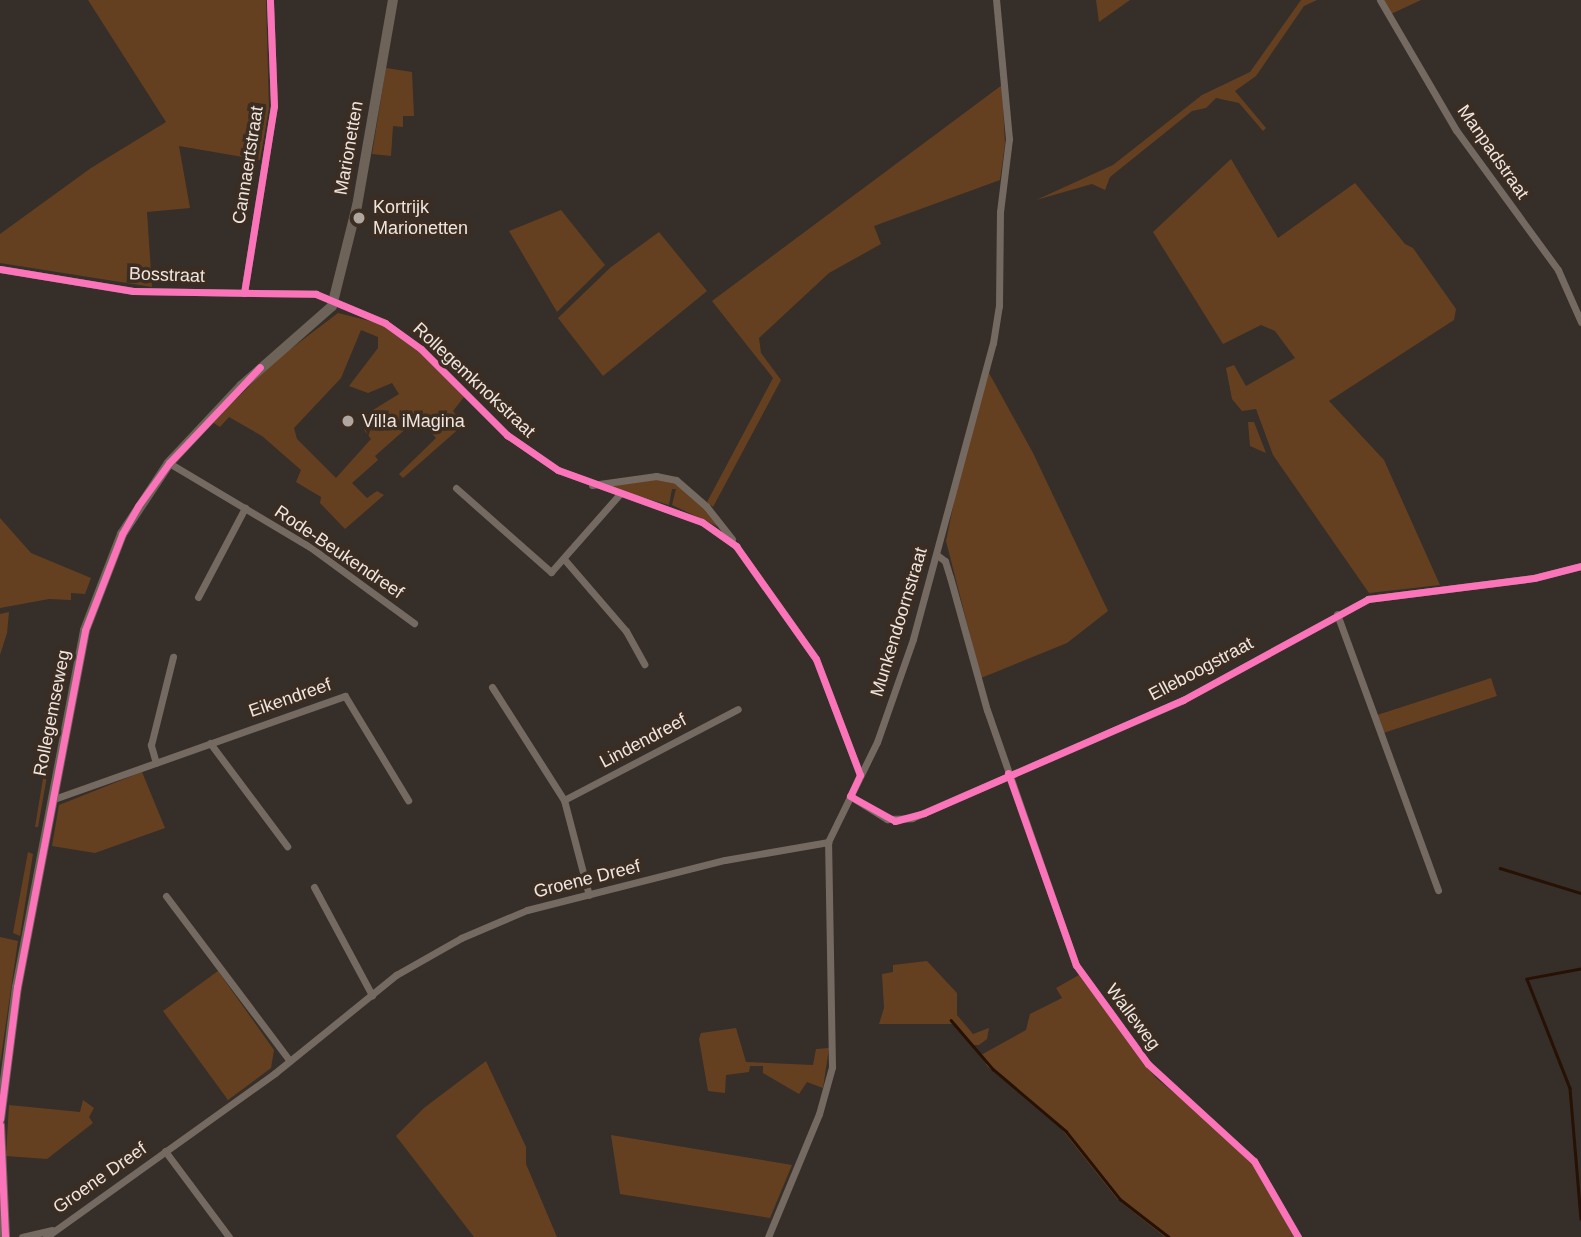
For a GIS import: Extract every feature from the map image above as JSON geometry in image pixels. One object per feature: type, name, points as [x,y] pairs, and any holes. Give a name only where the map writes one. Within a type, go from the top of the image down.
[{"type":"street","name":"Cannaertstraat","points":[[244,293],[274,106],[270,0]]},
{"type":"street","name":"Marionetten","points":[[333,300],[357,206],[393,0]]},
{"type":"street","name":"Munkendoornstraat","points":[[768,1237],[819,1114],[832,1067],[828,842],[889,711],[937,555],[999,306],[1000,212],[1009,139],[996,0]]},
{"type":"street","name":"Manpadstraat","points":[[1380,0],[1456,130],[1558,271],[1581,322]]},
{"type":"street","name":"Bosstraat","points":[[0,269],[101,288],[316,294],[333,300]]},
{"type":"street","name":"Rollegemseweg","points":[[0,1119],[5,1058],[51,800],[85,630],[122,534],[169,463],[260,367],[318,322],[333,300]]},
{"type":"street","name":"Rollegemknokstraat","points":[[333,300],[405,336],[506,435],[558,470],[591,485],[702,522],[736,545]]},
{"type":"street","name":"Rode-Beukendreef","points":[[169,463],[310,547],[414,623]]},
{"type":"street","name":"Rollegemknokstraat","points":[[591,485],[656,476],[676,480],[706,506],[816,659],[860,775]]},
{"type":"street","points":[[456,488],[551,572],[619,495]]},
{"type":"street","points":[[198,597],[244,508]]},
{"type":"street","name":"Walleweg","points":[[937,555],[945,561],[1008,774],[1076,965],[1148,1064],[1254,1161],[1298,1237]]},
{"type":"street","points":[[564,559],[626,631],[645,664]]},
{"type":"street","name":"Elleboogstraat","points":[[849,796],[895,821],[924,813],[1008,774],[1183,701],[1368,599],[1534,578],[1581,566]]},
{"type":"street","points":[[1337,614],[1438,890]]},
{"type":"street","points":[[156,763],[151,745],[173,657]]},
{"type":"street","points":[[492,687],[564,800],[589,895]]},
{"type":"street","name":"Eikendreef","points":[[51,800],[345,696],[408,800]]},
{"type":"street","name":"Lindendreef","points":[[564,800],[738,709]]},
{"type":"street","points":[[210,743],[287,846]]},
{"type":"street","name":"Groene Dreef","points":[[46,1237],[290,1061],[416,962],[461,938],[527,911],[725,860],[828,842]]},
{"type":"street","points":[[314,887],[372,995]]},
{"type":"street","points":[[166,896],[290,1061]]},
{"type":"street","points":[[0,1125],[5,1237]]},
{"type":"street","name":"Groene Dreef","points":[[165,1151],[229,1237]]},
{"type":"street","name":"Groene Dreef","points":[[22,1237],[53,1230]]},
{"type":"shaded area","points":[[88,0],[266,0],[269,108],[260,160],[179,146],[190,208],[147,212],[152,287],[0,263],[0,234],[91,168],[166,122]]},
{"type":"shaded area","points":[[1096,0],[1130,0],[1099,22]]},
{"type":"shaded area","points":[[1301,0],[1317,0],[1304,6],[1256,76],[1235,91],[1266,128],[1263,131],[1239,103],[1216,98],[1206,108],[1192,111],[1110,177],[1105,190],[1092,184],[1036,200],[1113,165],[1202,95],[1250,72]]},
{"type":"shaded area","points":[[1383,0],[1421,0],[1391,14]]},
{"type":"shaded area","points":[[386,68],[412,72],[414,116],[403,116],[403,127],[393,126],[391,156],[372,154]]},
{"type":"shaded area","points":[[1002,85],[1005,144],[1000,180],[874,226],[881,244],[829,273],[759,338],[761,353],[781,380],[713,507],[707,502],[773,378],[712,301]]},
{"type":"shaded area","points":[[1231,159],[1278,238],[1355,183],[1405,244],[1413,248],[1456,309],[1454,320],[1329,401],[1384,460],[1440,585],[1369,593],[1273,455],[1256,409],[1242,411],[1232,399],[1226,368],[1234,365],[1246,386],[1295,358],[1275,331],[1261,325],[1223,344],[1153,232]]},
{"type":"shaded area","points":[[561,210],[605,265],[557,312],[509,231]]},
{"type":"shaded area","points":[[659,232],[707,291],[603,376],[558,318],[611,267]]},
{"type":"shaded area","name":"Vil!a iMagina","points":[[338,313],[382,324],[426,357],[464,397],[453,411],[463,425],[403,478],[399,474],[436,438],[418,418],[375,456],[378,460],[352,483],[367,498],[377,491],[384,495],[345,529],[320,503],[321,497],[296,482],[301,470],[262,436],[229,417],[220,427],[212,422],[276,360]],"holes":[[[361,330],[378,337],[378,348],[349,386],[368,393],[392,383],[399,394],[373,410],[364,430],[371,439],[336,478],[297,439],[294,428],[341,378]]]},
{"type":"shaded area","points":[[989,373],[1033,453],[1108,611],[1067,643],[981,678],[946,541],[963,458]]},
{"type":"shaded area","points":[[1248,422],[1254,422],[1266,453],[1250,446]]},
{"type":"shaded area","points":[[658,479],[672,481],[696,499],[721,528],[672,505],[676,489],[672,489],[669,505],[611,488],[612,483]]},
{"type":"shaded area","points":[[0,518],[31,553],[91,578],[85,594],[71,593],[71,600],[49,599],[0,608]]},
{"type":"shaded area","points":[[9,612],[7,633],[0,655],[0,614]]},
{"type":"shaded area","points":[[55,671],[65,675],[38,827],[35,827],[53,718],[44,715]]},
{"type":"shaded area","points":[[1491,678],[1497,696],[1381,734],[1375,716]]},
{"type":"shaded area","points":[[142,772],[165,828],[95,853],[52,846],[59,805]]},
{"type":"shaded area","points":[[28,852],[33,854],[20,936],[13,933]]},
{"type":"shaded area","points":[[0,937],[18,941],[0,1064]]},
{"type":"shaded area","points":[[927,961],[957,993],[957,1015],[973,1034],[989,1028],[987,1039],[979,1045],[973,1045],[956,1024],[879,1024],[884,1008],[882,974],[893,972],[893,965]]},
{"type":"shaded area","points":[[218,971],[274,1050],[271,1068],[228,1100],[163,1011]]},
{"type":"shaded area","points":[[1079,975],[1156,1078],[1226,1136],[1257,1170],[1294,1237],[1165,1237],[1118,1200],[1060,1127],[987,1066],[981,1055],[1026,1030],[1030,1014],[1062,998],[1056,988]]},
{"type":"shaded area","points":[[736,1028],[746,1062],[813,1065],[816,1049],[829,1048],[823,1088],[807,1082],[799,1094],[763,1073],[763,1066],[750,1066],[749,1072],[726,1075],[725,1093],[708,1091],[699,1039],[701,1033]]},
{"type":"shaded area","points":[[486,1061],[526,1147],[526,1164],[557,1237],[474,1237],[396,1136],[424,1108]]},
{"type":"shaded area","points":[[83,1100],[94,1108],[89,1117],[93,1123],[47,1159],[6,1156],[9,1105],[80,1112]]},
{"type":"shaded area","points":[[611,1135],[792,1165],[770,1218],[620,1194]]},
{"type":"waterway","points":[[1500,868],[1581,893]]},
{"type":"waterway","points":[[1581,969],[1527,979],[1570,1088],[1581,1219]]},
{"type":"waterway","points":[[951,1020],[993,1069],[1066,1131],[1120,1199],[1169,1237]]},
{"type":"cycle path","points":[[244,293],[274,106],[270,0]]},
{"type":"cycle path","points":[[0,269],[133,291],[316,294],[385,323],[421,349],[507,435],[558,470],[702,522],[736,546],[816,659],[860,775],[850,796],[895,821],[924,813],[1183,700],[1368,599],[1534,578],[1581,566]]},
{"type":"cycle path","points":[[0,1119],[17,987],[85,630],[122,534],[138,506],[169,463],[260,367]]},
{"type":"cycle path","points":[[1008,773],[1076,965],[1148,1064],[1254,1161],[1298,1237]]},
{"type":"cycle path","points":[[0,1125],[5,1237]]},
{"type":"place","name":"Kortrijk Marionetten","points":[[359,218]]},
{"type":"place","name":"Vil!a iMagina","points":[[348,421]]}]
